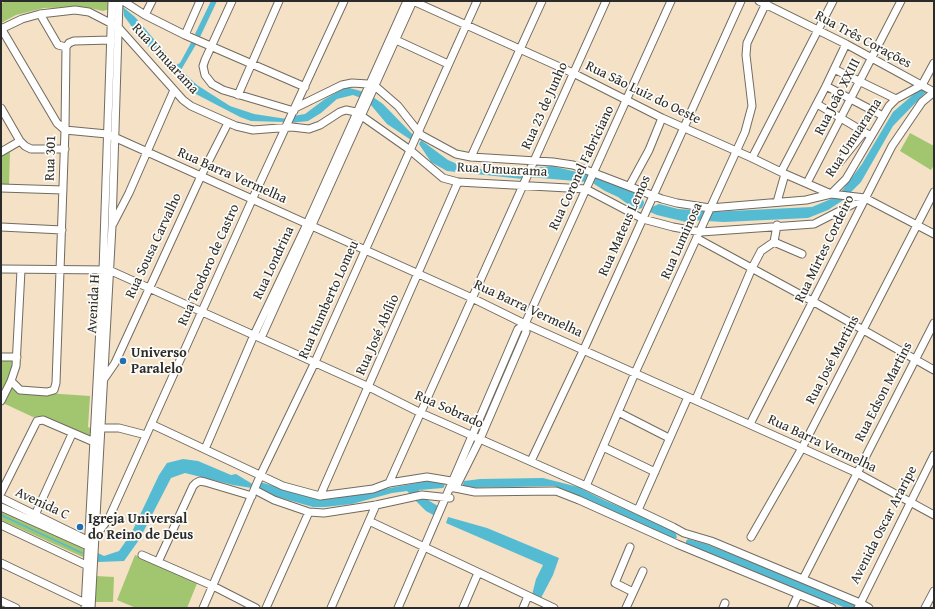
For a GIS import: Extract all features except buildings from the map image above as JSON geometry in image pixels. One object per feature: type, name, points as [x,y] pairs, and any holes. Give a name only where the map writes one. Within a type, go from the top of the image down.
[{"type":"street","name":"Avenida H","points":[[91,608],[95,475],[114,137],[115,26],[112,1]]},
{"type":"street","name":"Avenida H","points":[[100,388],[104,379],[106,271],[112,226],[109,211],[107,134],[111,40],[119,1]]},
{"type":"street","name":"Rua Umuarama","points":[[123,1],[145,15],[185,35],[305,87]]},
{"type":"street","points":[[145,15],[152,1]]},
{"type":"street","points":[[185,35],[200,1]]},
{"type":"street","points":[[232,1],[205,60],[203,70],[212,84],[223,90],[238,95],[295,110],[342,85],[352,83],[372,86]]},
{"type":"street","points":[[238,95],[279,1]]},
{"type":"street","name":"Rua Teodoro de Castro","points":[[92,542],[108,518],[344,1]]},
{"type":"street","name":"Rua Londrina","points":[[261,338],[372,86],[407,1]]},
{"type":"street","name":"Rua Londrina","points":[[372,86],[396,40],[413,1]]},
{"type":"street","name":"Rua São Luiz do Oeste","points":[[413,1],[520,51],[573,73],[662,118],[831,194],[865,198]]},
{"type":"street","name":"Rua Humberto Lomeu","points":[[203,608],[261,474],[315,362],[477,1]]},
{"type":"street","points":[[472,157],[542,1]]},
{"type":"street","name":"Rua 23 de Junho","points":[[389,484],[606,1]]},
{"type":"street","name":"Rua Coronel Fabriciano","points":[[398,608],[426,548],[444,504],[476,437],[518,329],[525,324],[671,1]]},
{"type":"street","name":"Rua Mateus Lemos","points":[[531,461],[584,349],[741,1]]},
{"type":"street","points":[[752,158],[833,1]]},
{"type":"street","name":"Rua João XXIII","points":[[808,183],[852,100],[901,1]]},
{"type":"street","name":"Rua Três Corações","points":[[764,2],[873,58],[934,92]]},
{"type":"street","name":"Rua Luminosa","points":[[586,486],[635,373],[737,152],[750,119],[752,106],[746,55],[747,43],[764,2]]},
{"type":"street","name":"Rua Umuarama","points":[[1,29],[22,19],[40,14],[83,11],[96,15],[115,26],[174,90],[191,106],[228,123],[253,130],[314,128],[346,110],[359,114],[410,150],[443,178],[458,182],[586,189],[643,219],[673,227],[701,232],[777,225],[814,224],[865,198]]},
{"type":"street","points":[[40,14],[56,42],[66,47],[68,43],[74,41],[111,40]]},
{"type":"street","points":[[1,29],[56,123],[65,130]]},
{"type":"street","points":[[396,40],[448,64]]},
{"type":"street","points":[[777,202],[783,173],[846,44]]},
{"type":"street","name":"Rua 301","points":[[11,381],[20,390],[47,392],[54,390],[56,383],[65,149],[66,47]]},
{"type":"street","points":[[922,85],[934,64]]},
{"type":"street","points":[[834,69],[896,99]]},
{"type":"street","name":"Rua Umuarama","points":[[372,86],[398,106],[421,136],[456,154],[472,157],[553,162],[573,165],[630,186],[652,196],[677,203],[710,208],[815,199],[831,194],[846,179],[883,116],[896,99],[922,85]]},
{"type":"street","points":[[826,86],[883,116]]},
{"type":"street","points":[[112,226],[147,153],[174,90]]},
{"type":"street","name":"Rua Mirtes Cordeiro","points":[[750,424],[814,302],[892,146],[922,102],[934,92]]},
{"type":"street","points":[[817,104],[871,136]]},
{"type":"street","points":[[1,108],[20,141],[25,146],[31,149],[65,149]]},
{"type":"street","points":[[630,186],[649,150],[662,118]]},
{"type":"street","name":"Rua Sousa Carvalho","points":[[104,379],[115,363],[200,176],[228,123]]},
{"type":"street","name":"Rua Barra Vermelha","points":[[65,130],[107,134],[114,137],[857,473],[934,515]]},
{"type":"street","points":[[839,163],[864,132]]},
{"type":"street","points":[[1,152],[20,141]]},
{"type":"street","name":"Rua José Abílio","points":[[320,496],[419,274],[458,182]]},
{"type":"street","points":[[1,188],[63,190]]},
{"type":"street","name":"Rua José Martins","points":[[751,538],[802,448],[934,192]]},
{"type":"street","points":[[865,198],[934,234]]},
{"type":"street","name":"Rua Londrina","points":[[206,449],[254,335],[310,225]]},
{"type":"street","points":[[638,510],[670,438],[692,398],[761,250],[774,242],[777,225]]},
{"type":"street","points":[[1,227],[62,230]]},
{"type":"street","points":[[698,239],[814,302],[934,370]]},
{"type":"street","points":[[774,242],[802,254]]},
{"type":"street","points":[[1,269],[106,271]]},
{"type":"street","points":[[1,400],[11,381],[17,358],[21,270]]},
{"type":"street","name":"Rua Sobrado","points":[[106,271],[149,288],[369,386],[421,413],[586,486],[684,533],[711,541],[869,608]]},
{"type":"street","name":"Rua Edson Martins","points":[[803,579],[934,323]]},
{"type":"street","points":[[1,357],[17,358]]},
{"type":"street","points":[[618,412],[670,438]]},
{"type":"street","points":[[1,493],[35,423],[43,420],[72,434],[94,442]]},
{"type":"street","points":[[151,424],[284,486],[320,496],[366,490],[427,477],[475,492],[556,491],[677,544],[832,608]]},
{"type":"street","name":"Avenida H","points":[[95,475],[94,442],[98,428]]},
{"type":"street","points":[[98,428],[119,428],[146,435]]},
{"type":"street","points":[[35,515],[72,434]]},
{"type":"street","points":[[603,447],[655,472]]},
{"type":"street","name":"Avenida Oscar Araripe","points":[[859,605],[934,455]]},
{"type":"street","points":[[158,562],[193,486],[200,481],[253,493],[309,512],[324,513],[376,505],[422,495],[448,498]]},
{"type":"street","name":"Avenida C","points":[[1,498],[92,542]]},
{"type":"street","points":[[331,608],[376,505]]},
{"type":"street","name":"Avenida C","points":[[1,507],[92,542]]},
{"type":"street","points":[[266,608],[309,512]]},
{"type":"street","points":[[370,521],[554,608]]},
{"type":"street","points":[[1,526],[86,565]]},
{"type":"street","points":[[677,544],[684,533]]},
{"type":"street","name":"Avenida H","points":[[85,605],[86,565],[92,542]]},
{"type":"street","points":[[630,547],[614,583],[633,592]]},
{"type":"street","points":[[142,554],[213,586],[256,608]]},
{"type":"street","points":[[1,563],[85,605]]},
{"type":"street","points":[[626,608],[643,572]]},
{"type":"street","points":[[463,608],[478,573]]},
{"type":"street","points":[[925,608],[934,591]]},
{"type":"street","points":[[792,608],[798,594]]},
{"type":"street","points":[[523,608],[528,596]]},
{"type":"street","points":[[1,600],[16,608]]},
{"type":"green space","points":[[5,1],[110,1],[110,9],[103,11],[85,7],[44,8],[16,15],[1,23],[1,4]]},
{"type":"green space","points":[[910,133],[934,146],[934,165],[931,170],[900,151]]},
{"type":"green space","points":[[10,151],[9,185],[1,185],[1,156]]},
{"type":"green space","points":[[1,357],[14,358],[14,362],[10,377],[1,392]]},
{"type":"green space","points":[[12,385],[16,391],[90,396],[88,427],[92,429],[92,435],[89,437],[43,416],[33,417],[3,403]]},
{"type":"green space","points":[[1,508],[86,548],[85,558],[1,520]]},
{"type":"green space","points":[[135,555],[198,581],[187,608],[136,608],[117,600]]},
{"type":"green space","points":[[96,576],[114,577],[113,602],[94,602]]},
{"type":"water","points":[[211,1],[217,1],[200,37],[195,34]]},
{"type":"water","points":[[123,7],[135,17],[176,65],[180,63],[193,39],[198,41],[181,70],[197,85],[230,106],[254,114],[287,119],[285,122],[251,121],[240,117],[192,92],[168,69],[135,31],[124,16]]},
{"type":"water","points":[[346,87],[364,92],[361,98],[353,95],[337,99],[321,113],[308,121],[290,123],[293,116],[305,114],[325,99]]},
{"type":"water","points":[[922,87],[928,90],[893,126],[861,182],[851,192],[841,192],[862,164],[893,112]]},
{"type":"water","points":[[373,97],[383,104],[413,135],[411,140],[387,124],[370,104]]},
{"type":"water","points":[[421,140],[448,160],[464,167],[496,171],[527,171],[523,179],[447,171],[431,162],[419,144]]},
{"type":"water","points":[[552,166],[589,175],[587,182],[529,177],[533,168]]},
{"type":"water","points":[[593,176],[642,196],[644,203],[642,208],[636,210],[618,197],[591,182]]},
{"type":"water","points":[[838,196],[848,197],[828,210],[808,218],[724,222],[707,221],[710,212],[812,207]]},
{"type":"water","points":[[659,204],[678,209],[706,211],[702,220],[686,222],[650,212],[652,207]]},
{"type":"water","points":[[183,459],[198,461],[231,475],[236,474],[254,485],[252,488],[233,485],[185,473],[171,478],[139,540],[124,561],[98,562],[98,553],[104,556],[119,551],[131,534],[159,475],[167,463]]},
{"type":"water","points":[[543,478],[578,487],[671,529],[676,534],[677,538],[668,539],[602,506],[554,486],[462,488],[464,481],[480,479]]},
{"type":"water","points":[[428,481],[442,481],[445,483],[443,488],[419,490],[418,493],[411,495],[407,491],[392,493],[352,504],[325,507],[313,507],[274,496],[257,489],[260,482],[318,499],[330,499]]},
{"type":"water","points":[[423,497],[441,508],[437,517],[426,511],[414,499]]},
{"type":"water","points":[[448,517],[487,528],[559,558],[553,575],[541,598],[532,595],[536,579],[543,565],[446,523]]},
{"type":"water","points":[[688,539],[706,544],[856,604],[854,608],[846,608],[831,602],[811,598],[686,545],[686,541]]},
{"type":"waterway","points":[[1,515],[82,553]]},
{"type":"place","name":"Universo Paralelo","points":[[123,361]]},
{"type":"place","name":"Igreja Universal do Reino de Deus","points":[[80,527]]}]
